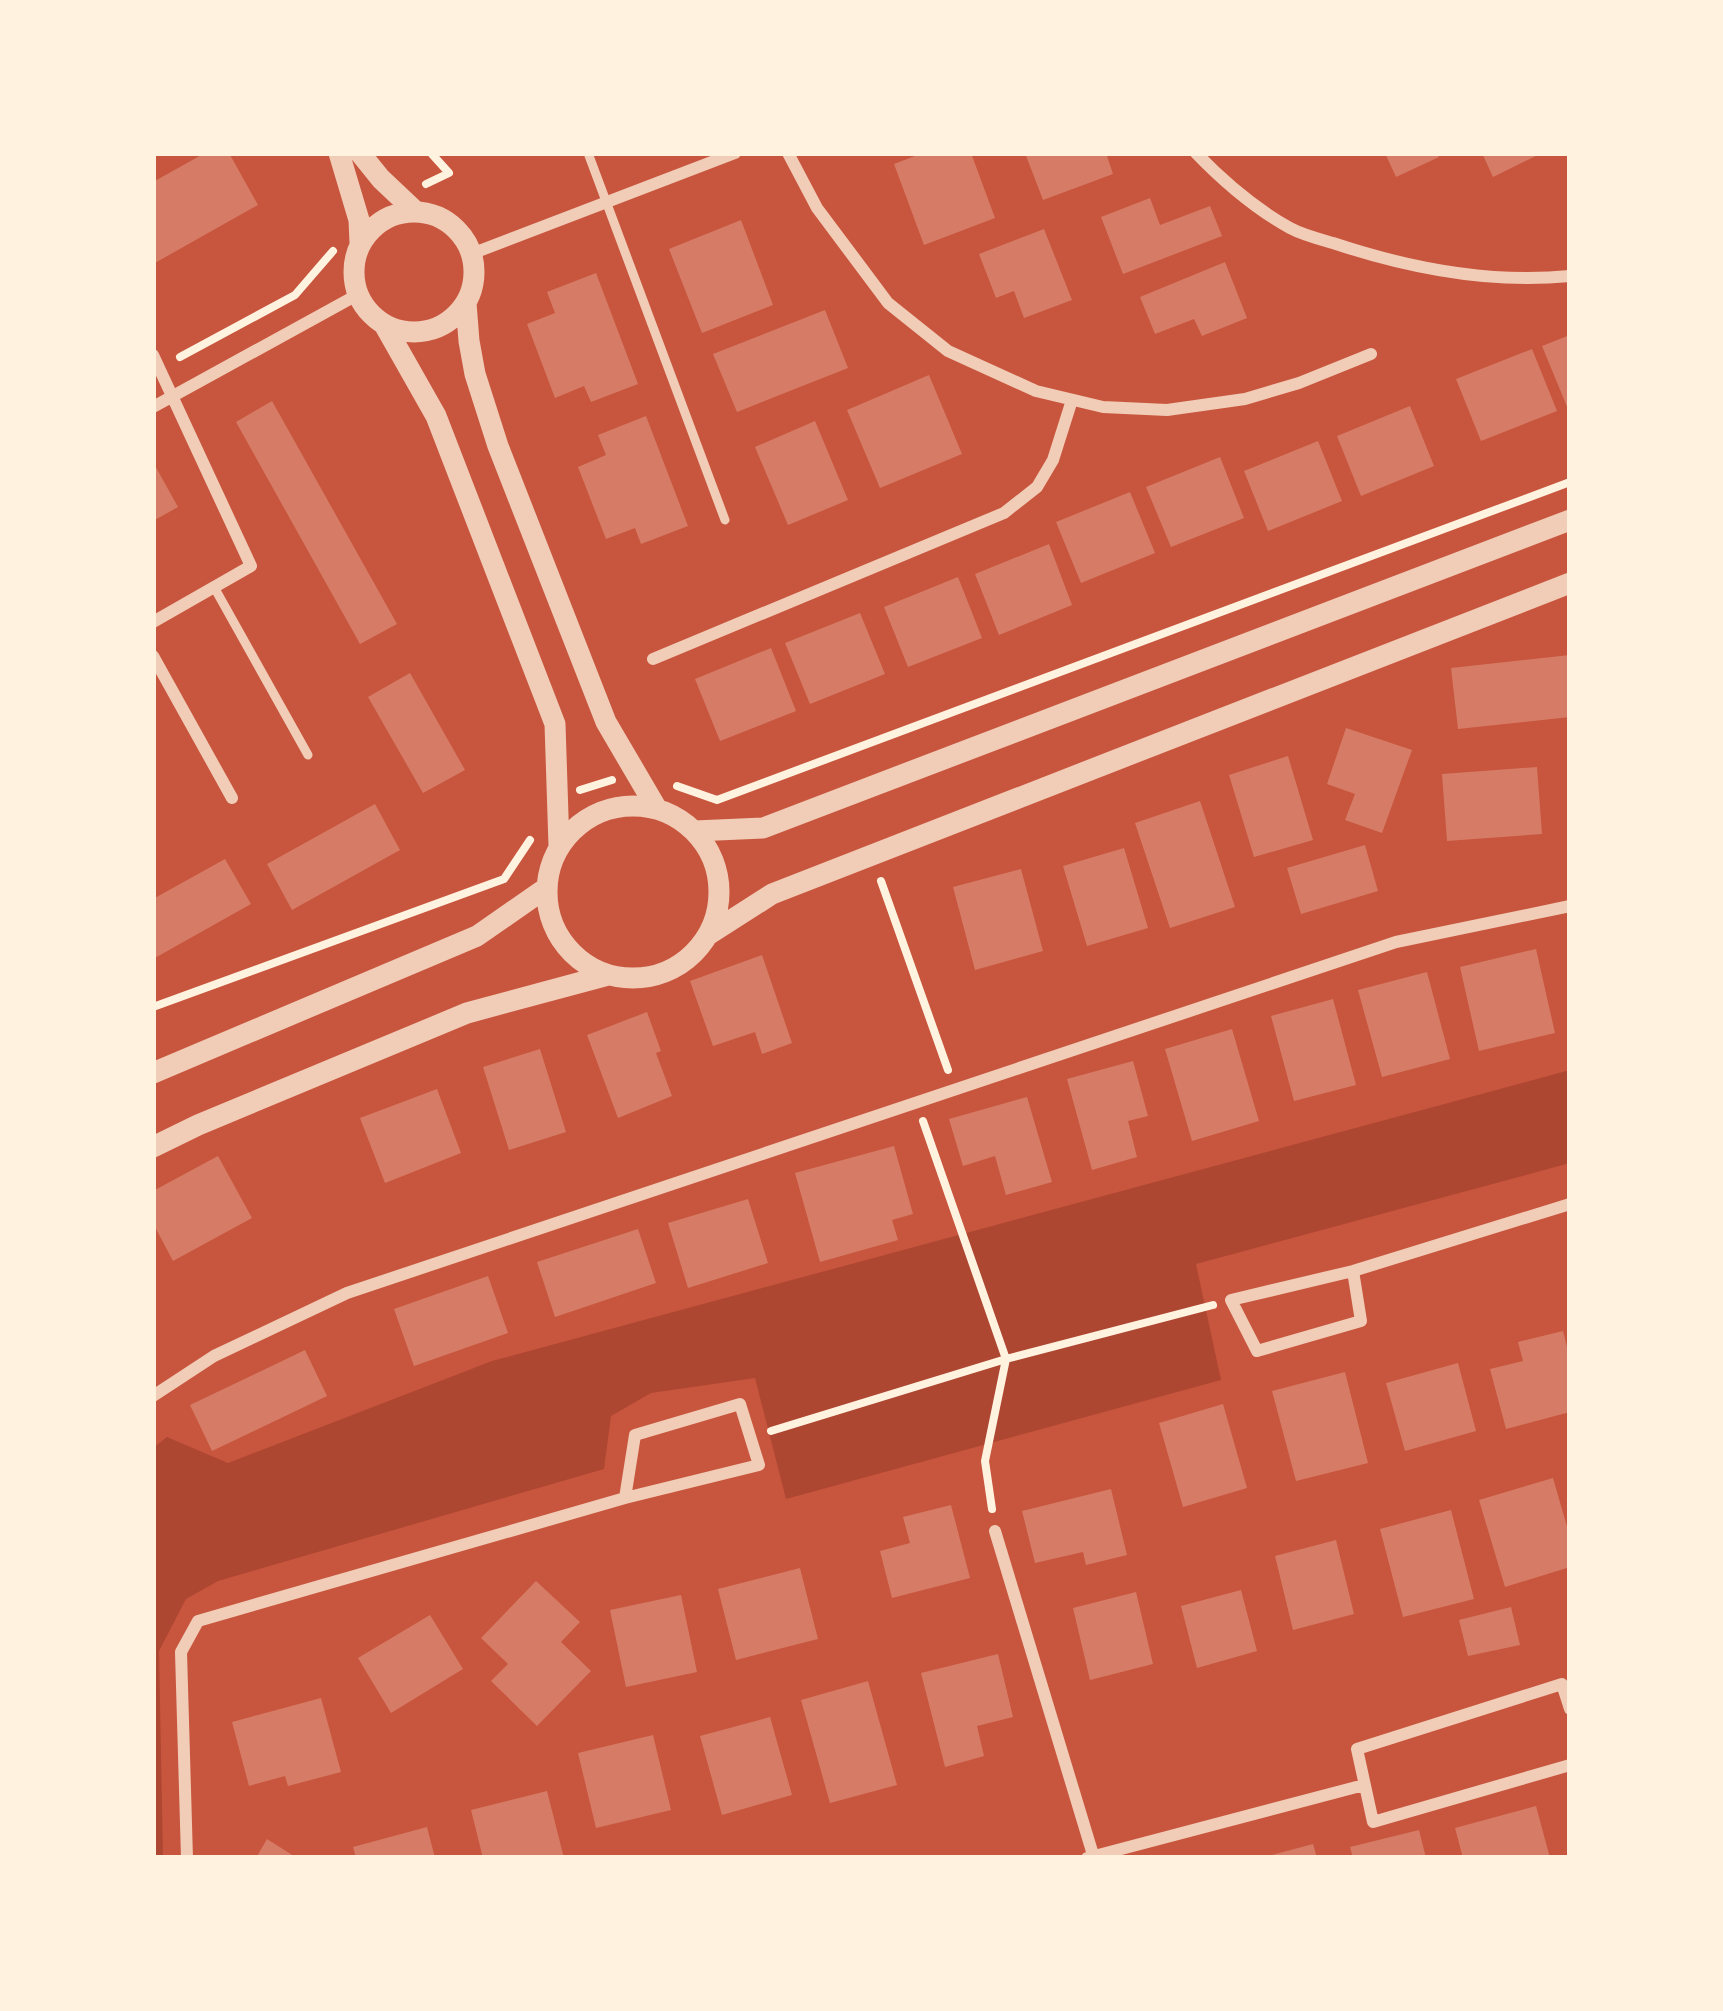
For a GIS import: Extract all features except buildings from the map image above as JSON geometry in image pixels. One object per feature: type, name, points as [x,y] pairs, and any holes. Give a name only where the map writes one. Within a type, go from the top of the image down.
[{"type":"street","points":[[339,153],[359,220],[360,244]]},
{"type":"street","points":[[360,153],[407,204],[454,226],[471,254],[473,284],[466,303],[452,319],[433,329],[405,332],[385,326],[368,313],[357,295],[353,264],[373,227],[407,204]]},
{"type":"street","points":[[471,254],[735,153]]},
{"type":"street","points":[[788,153],[817,208],[888,303],[948,351],[1036,391],[1102,407],[1167,410],[1245,399],[1371,354]]},
{"type":"street","points":[[1196,153],[1230,188],[1293,230],[1435,269],[1528,280],[1570,276]]},
{"type":"street","points":[[153,407],[357,295]]},
{"type":"street","points":[[466,303],[475,374],[498,446],[606,722],[657,808]]},
{"type":"street","points":[[385,326],[436,416],[555,724],[560,846]]},
{"type":"street","points":[[153,622],[251,566],[156,362]]},
{"type":"street","points":[[653,659],[1004,514],[1037,487],[1053,460],[1072,400]]},
{"type":"street","points":[[695,831],[763,828],[1570,520]]},
{"type":"street","points":[[708,935],[772,894],[1570,583]]},
{"type":"street","points":[[153,656],[232,799]]},
{"type":"street","points":[[635,806],[657,808],[695,831],[717,870],[719,892],[717,914],[694,953],[676,967],[632,979],[608,975],[569,951],[556,932],[546,888],[550,866],[574,829],[592,815],[635,806]]},
{"type":"street","points":[[153,1073],[477,936],[546,888]]},
{"type":"street","points":[[153,1396],[214,1356],[346,1293],[1396,942],[1570,906]]},
{"type":"street","points":[[153,1147],[467,1013],[608,975]]},
{"type":"street","points":[[1353,1271],[1361,1321],[1258,1351],[1232,1300],[1353,1271],[1570,1204]]},
{"type":"street","points":[[187,1858],[181,1652],[198,1621],[625,1498],[760,1465],[740,1404],[635,1435],[625,1498]]},
{"type":"street","points":[[995,1532],[1091,1857],[1364,1785]]},
{"type":"street","points":[[1570,1709],[1562,1684],[1357,1749],[1373,1822],[1570,1765]]},
{"type":"lane","points":[[588,153],[724,520]]},
{"type":"lane","points":[[214,587],[308,755]]},
{"type":"path","points":[[407,204],[449,173],[431,153]]},
{"type":"path","points":[[156,362],[295,295],[359,220]]},
{"type":"path","points":[[153,1007],[504,879],[558,797],[635,772],[717,800],[1570,482]]},
{"type":"path","points":[[872,857],[955,1090]]},
{"type":"path","points":[[917,1102],[1006,1359],[985,1461],[995,1532]]},
{"type":"path","points":[[750,1438],[1006,1359],[1232,1300]]},
{"type":"shaded area","points":[[1570,1070],[1570,1163],[1196,1264],[1221,1380],[786,1499],[755,1378],[651,1393],[611,1416],[604,1469],[218,1581],[186,1599],[159,1651],[163,1858],[153,1858],[153,1448],[167,1437],[228,1463],[492,1361]]}]
